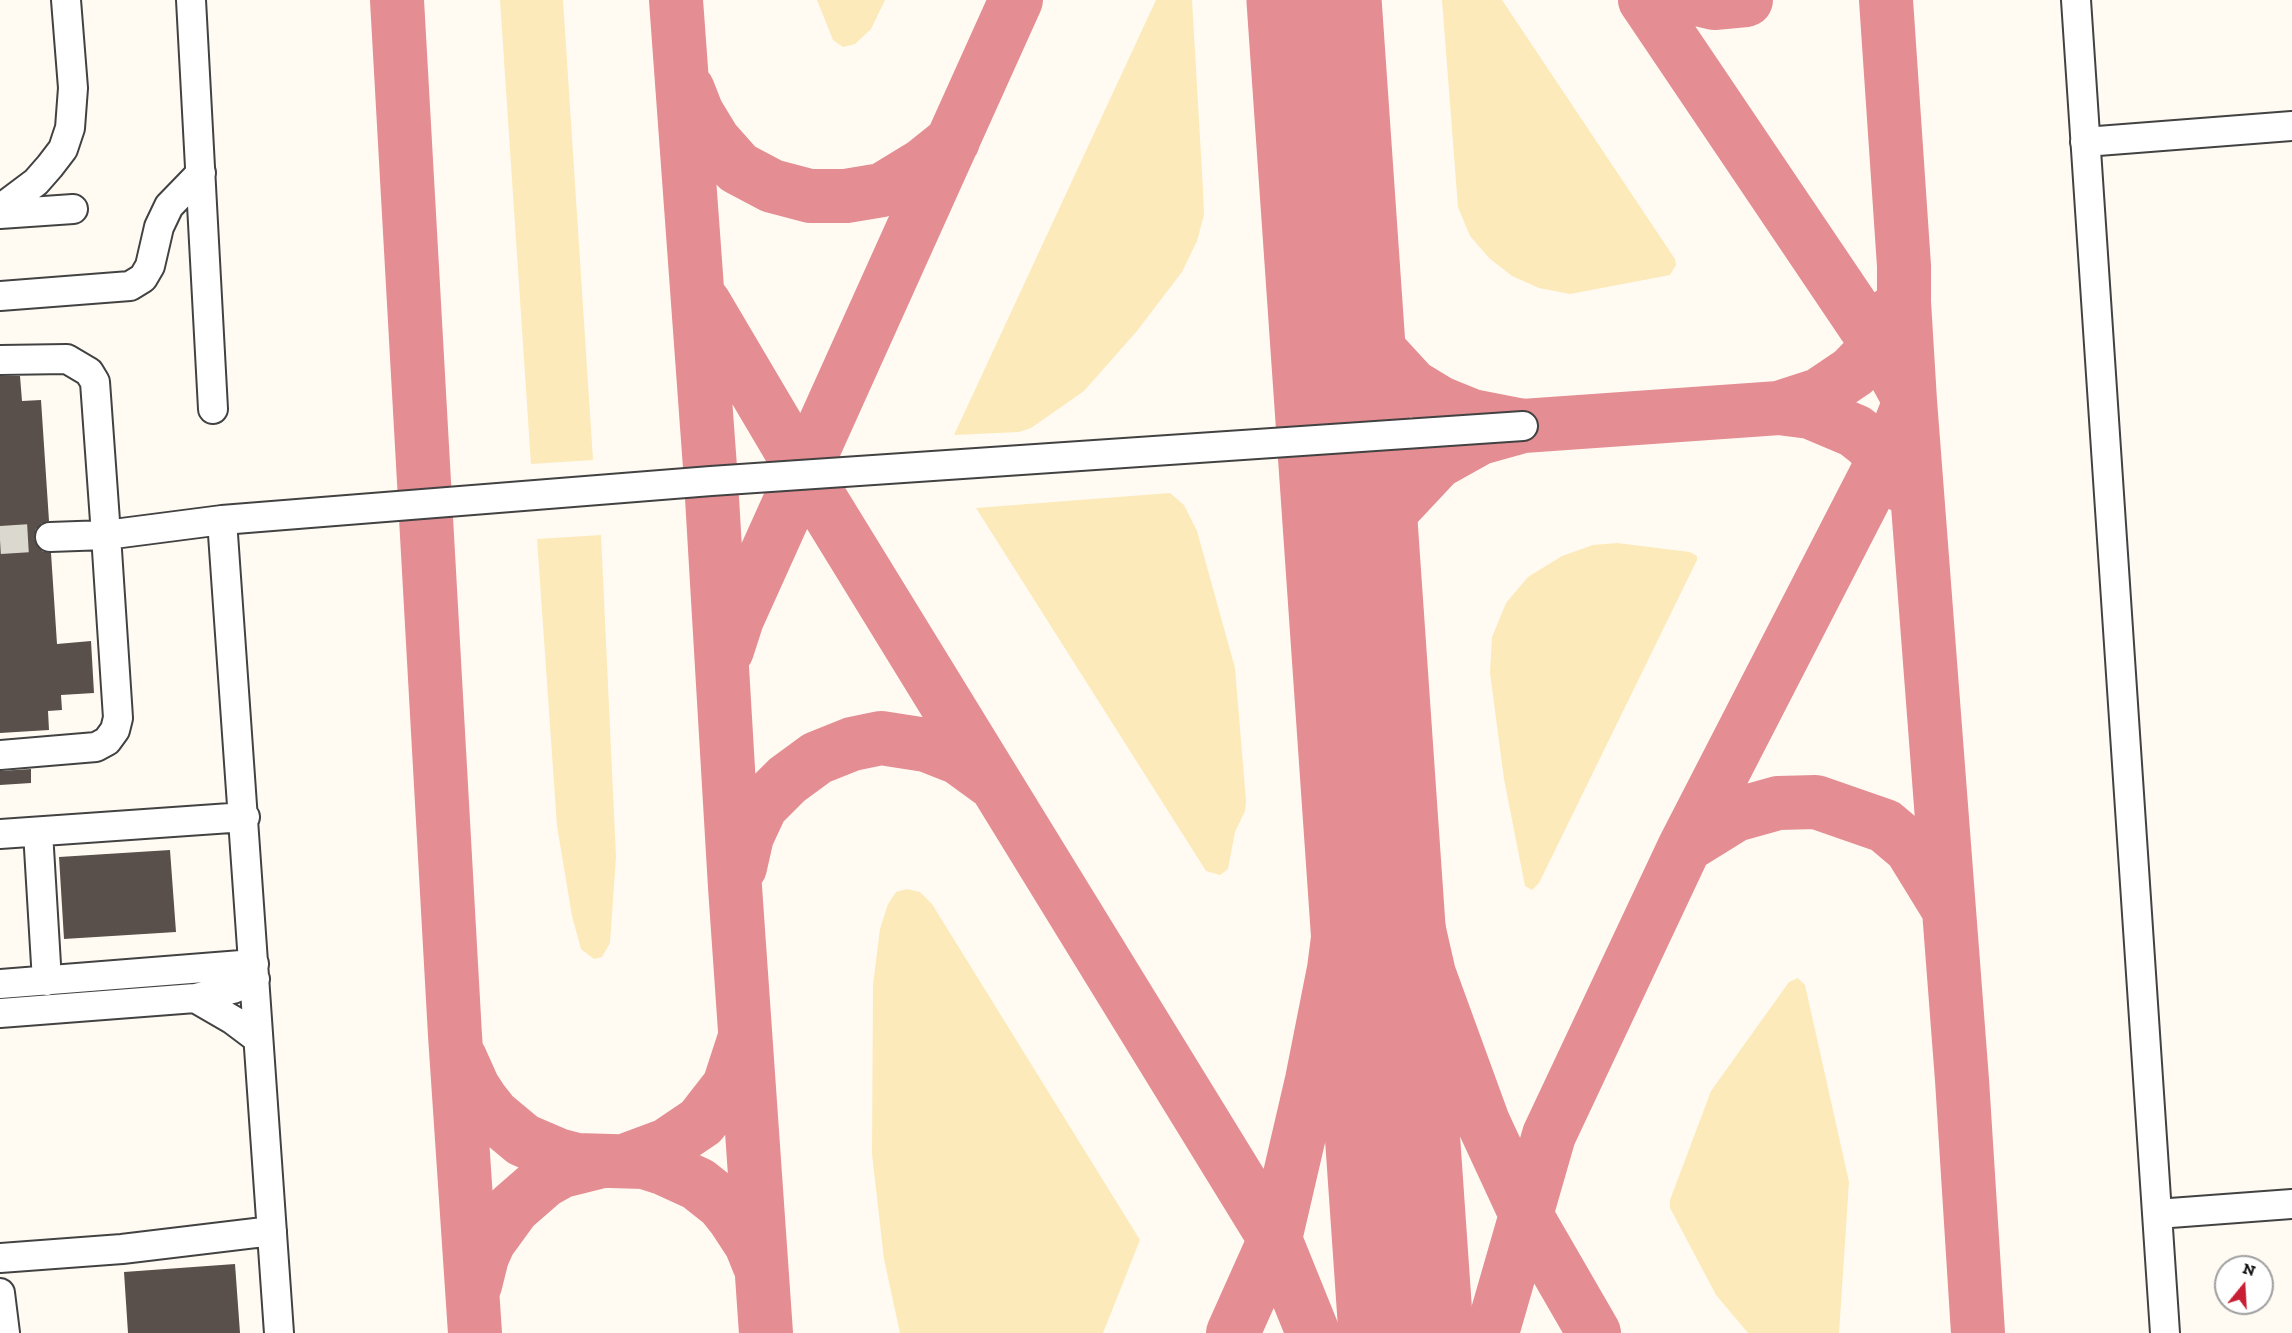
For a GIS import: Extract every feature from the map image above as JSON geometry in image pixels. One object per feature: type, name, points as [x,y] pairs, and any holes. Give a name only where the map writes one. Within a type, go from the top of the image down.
[{"type":"lane","points":[[0,209],[36,183],[63,149],[70,128],[73,88],[66,0]]},
{"type":"lane","points":[[191,0],[213,409]]},
{"type":"lane","points":[[2076,0],[2165,1333]]},
{"type":"lane","points":[[2085,142],[2292,126]]},
{"type":"lane","points":[[0,296],[130,286],[143,278],[150,266],[159,227],[169,206],[201,173]]},
{"type":"lane","points":[[0,214],[73,209]]},
{"type":"lane","points":[[0,360],[67,359],[89,372],[95,382],[118,718],[115,730],[107,741],[96,747],[0,755]]},
{"type":"lane","points":[[50,537],[106,535],[222,520],[735,479],[1523,426]]},
{"type":"lane","points":[[222,520],[245,817],[257,1038],[279,1333]]},
{"type":"lane","points":[[0,834],[245,817]]},
{"type":"lane","points":[[38,832],[47,981]]},
{"type":"lane","points":[[0,984],[254,972]]},
{"type":"lane","points":[[0,1013],[195,998],[233,989],[254,972]]},
{"type":"lane","points":[[195,998],[233,1020],[257,1038]]},
{"type":"lane","points":[[2157,1214],[2292,1204]]},
{"type":"lane","points":[[0,1258],[122,1249],[272,1231]]},
{"type":"lane","points":[[0,1293],[5,1333]]},
{"type":"sand","points":[[500,0],[563,0],[593,460],[531,464]]},
{"type":"sand","points":[[817,0],[885,0],[871,29],[855,44],[843,47],[833,40]]},
{"type":"sand","points":[[1156,0],[1192,0],[1204,215],[1197,241],[1182,272],[1137,331],[1084,391],[1031,428],[1019,432],[954,435]]},
{"type":"sand","points":[[1442,0],[1502,0],[1675,259],[1676,265],[1670,275],[1570,294],[1539,288],[1512,276],[1489,258],[1470,236],[1458,207]]},
{"type":"sand","points":[[1170,493],[1184,505],[1197,531],[1235,668],[1246,801],[1245,811],[1235,832],[1228,869],[1220,875],[1206,871],[976,508]]},
{"type":"sand","points":[[601,535],[616,857],[610,943],[602,957],[594,959],[581,949],[572,916],[557,826],[537,539]]},
{"type":"sand","points":[[1617,543],[1690,552],[1697,556],[1697,560],[1539,883],[1532,890],[1525,886],[1504,779],[1490,673],[1492,637],[1506,603],[1528,577],[1562,556],[1593,545]]},
{"type":"sand","points":[[907,889],[920,892],[932,904],[1140,1240],[1103,1333],[900,1333],[884,1259],[872,1154],[873,985],[880,929],[888,904],[896,892]]},
{"type":"sand","points":[[1798,978],[1805,985],[1849,1182],[1839,1333],[1748,1333],[1716,1295],[1670,1208],[1670,1200],[1711,1091],[1789,982]]},
{"type":"building","points":[[0,376],[20,376],[22,401],[41,400],[49,521],[36,529],[34,538],[42,551],[51,553],[57,644],[91,641],[94,693],[61,695],[62,710],[48,711],[49,730],[0,733]]},
{"type":"building","points":[[31,769],[31,783],[0,785],[0,771]]},
{"type":"building","points":[[170,850],[176,932],[64,939],[59,857]]},
{"type":"building","points":[[235,1264],[240,1333],[128,1333],[124,1272]]},
{"type":"taxiway","points":[[397,0],[455,1035],[475,1333]]},
{"type":"taxiway","points":[[676,0],[711,481],[735,887],[766,1333]]},
{"type":"taxiway","points":[[727,650],[737,619],[1016,0]]},
{"type":"taxiway","points":[[1492,1333],[1549,1135],[1685,846],[1897,434],[1910,401],[1887,359],[1645,0]]},
{"type":"taxiway","points":[[1701,0],[1714,3],[1746,0]]},
{"type":"taxiway","points":[[1886,0],[1904,266],[1910,401],[1962,1080],[1978,1333]]},
{"type":"taxiway","points":[[688,90],[697,113],[714,141],[738,168],[772,186],[810,196],[846,196],[882,190],[923,165],[953,141]]},
{"type":"taxiway","points":[[1330,245],[1349,300],[1367,337],[1412,386],[1440,403],[1472,416],[1523,426]]},
{"type":"taxiway","points":[[704,303],[805,474],[1275,1239],[1313,1333]]},
{"type":"taxiway","points":[[1893,312],[1878,346],[1853,372],[1819,395],[1779,408],[1810,412],[1855,431],[1869,442],[1897,475],[1903,486]]},
{"type":"taxiway","points":[[1355,613],[1375,549],[1392,510],[1437,462],[1480,438],[1523,426],[1779,408]]},
{"type":"taxiway","points":[[1358,663],[1429,974],[1483,1122],[1527,1217],[1594,1333]]},
{"type":"taxiway","points":[[1233,1333],[1275,1239],[1312,1080],[1334,969],[1353,821],[1356,737]]},
{"type":"taxiway","points":[[740,867],[747,836],[761,806],[787,780],[817,758],[852,744],[881,738],[926,745],[959,758],[992,782]]},
{"type":"taxiway","points":[[1685,846],[1735,815],[1778,803],[1816,802],[1885,826],[1911,848],[1946,905]]},
{"type":"taxiway","points":[[624,1161],[667,1145],[701,1122],[729,1086],[744,1040]]},
{"type":"taxiway","points":[[460,1058],[482,1101],[493,1115],[523,1140],[558,1155],[577,1160],[644,1162],[698,1184],[722,1203],[734,1218],[751,1244],[759,1264]]},
{"type":"taxiway","points":[[475,1285],[482,1257],[489,1241],[513,1208],[544,1181],[562,1171],[598,1162]]},
{"type":"runway","points":[[1314,0],[1406,1333]]},
{"type":"tunnel","points":[[0,540],[50,537]]}]
